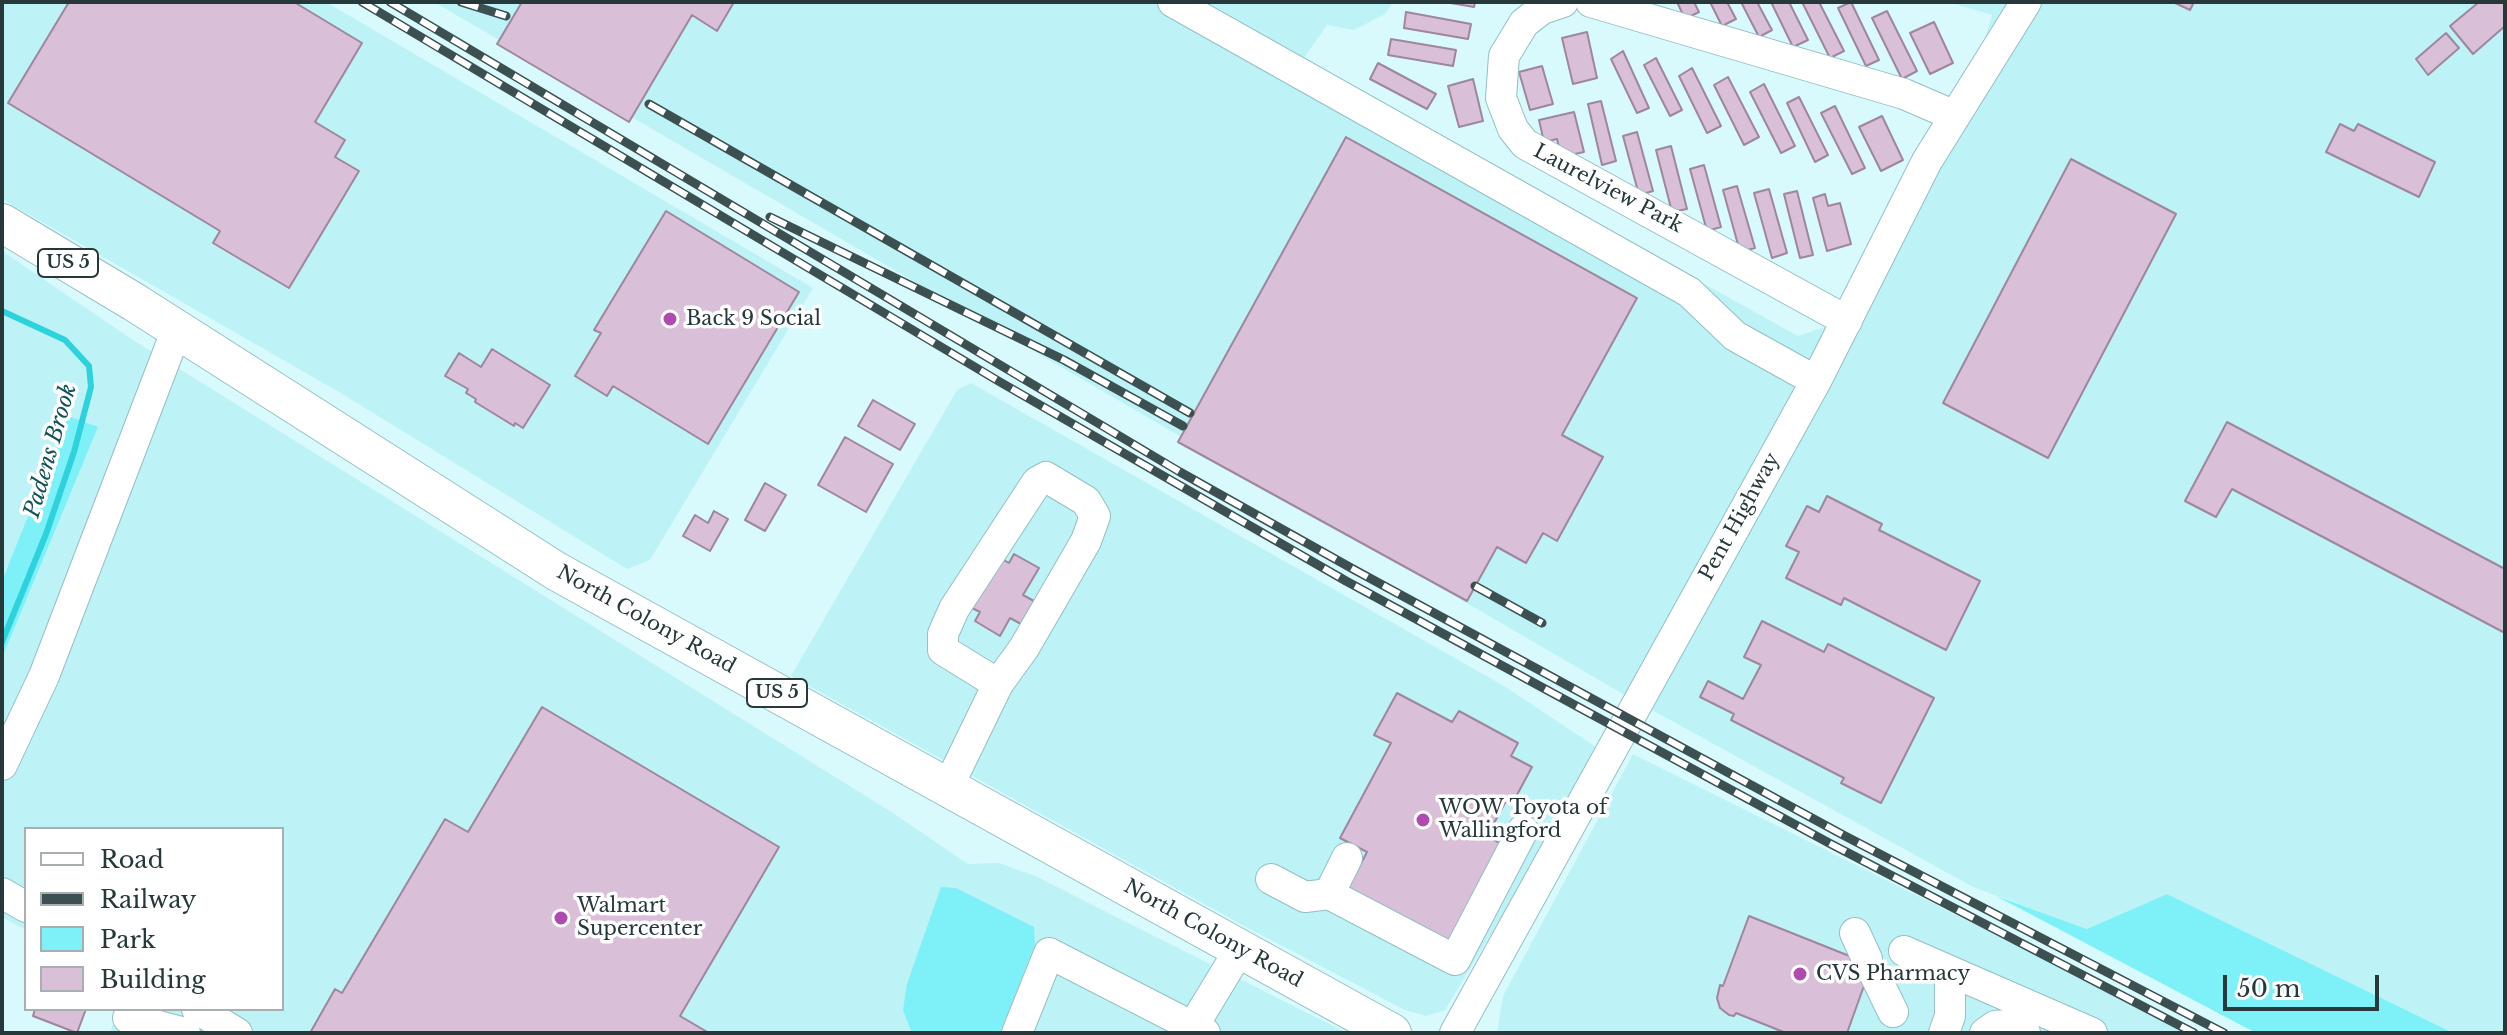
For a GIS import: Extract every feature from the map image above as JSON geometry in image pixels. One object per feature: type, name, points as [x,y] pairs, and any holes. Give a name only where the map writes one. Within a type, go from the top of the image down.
[{"type":"main road","name":"North Colony Road","points":[[2,223],[177,329],[556,571],[1392,1033]]},
{"type":"street","points":[[1173,2],[1689,292],[1735,336],[1816,381]]},
{"type":"street","name":"Laurelview Park","points":[[1563,2],[1542,9],[1524,23],[1504,56],[1501,98],[1513,129],[1525,144],[1847,321]]},
{"type":"street","points":[[1591,2],[1904,94],[1955,116]]},
{"type":"street","name":"Pent Highway","points":[[1455,1033],[1816,381],[1927,161],[2026,2]]},
{"type":"street","points":[[2,765],[44,676],[177,329]]},
{"type":"street","points":[[948,787],[998,684],[1024,648],[1070,568],[1095,516],[1086,501],[1046,477],[1037,482],[954,609],[943,634],[943,650],[998,684]]},
{"type":"street","points":[[1271,879],[1305,897],[1329,894],[1455,960],[1523,830]]},
{"type":"street","points":[[1329,894],[1347,858]]},
{"type":"street","points":[[2,893],[24,906]]},
{"type":"street","points":[[1017,1033],[1049,953],[1195,1031],[1240,949]]},
{"type":"street","points":[[1904,951],[1950,971],[2025,1023]]},
{"type":"street","points":[[1865,955],[1893,1012]]},
{"type":"street","points":[[1944,1033],[1950,1016],[1950,971]]},
{"type":"street","points":[[128,1018],[185,1033]]},
{"type":"street","points":[[1985,1033],[1995,1026],[2025,1023],[2092,1033]]},
{"type":"shaded area","points":[[2,2],[326,2],[813,288],[650,560],[627,569],[339,392],[2,199]]},
{"type":"shaded area","points":[[434,2],[1393,2],[1385,14],[1354,30],[1327,25],[1302,61],[1798,336],[1828,326],[1983,46],[1992,15],[1948,2],[2505,2],[2505,1033],[2453,1033],[2167,894],[2087,929],[1973,887],[1623,694]]},
{"type":"shaded area","points":[[2,251],[133,340],[893,813],[968,864],[999,863],[1035,876],[1347,1033],[110,1033],[117,1011],[284,1011],[284,827],[24,827],[24,929],[2,917],[2,658],[97,428],[68,416],[2,581]]},
{"type":"shaded area","points":[[971,383],[1504,686],[1602,751],[1445,1010],[1426,1016],[1405,1010],[1246,927],[791,676],[957,390]]},
{"type":"shaded area","points":[[1633,754],[2193,1033],[1497,1033],[1503,996]]},
{"type":"green space","points":[[68,416],[98,427],[2,658],[2,581]]},
{"type":"green space","points":[[941,887],[956,888],[1034,927],[1035,944],[1000,1033],[912,1033],[903,1010],[907,984]]},
{"type":"green space","points":[[2167,894],[2453,1033],[2256,1033],[1996,896],[2087,929]]},
{"type":"building","points":[[69,2],[294,2],[362,43],[315,122],[345,140],[335,157],[359,171],[289,288],[213,243],[220,231],[8,103]]},
{"type":"building","points":[[522,2],[734,2],[717,31],[692,15],[629,122],[497,44]]},
{"type":"building","points":[[1445,2],[1475,2],[1474,7]]},
{"type":"building","points":[[1677,2],[1694,2],[1699,12],[1685,19]]},
{"type":"building","points":[[1710,2],[1727,2],[1736,19],[1722,26]]},
{"type":"building","points":[[1741,2],[1757,2],[1772,30],[1759,37]]},
{"type":"building","points":[[1771,2],[1789,2],[1808,40],[1793,47]]},
{"type":"building","points":[[1802,2],[1819,2],[1844,51],[1830,58]]},
{"type":"building","points":[[1851,2],[1879,60],[1866,66],[1838,8]]},
{"type":"building","points":[[2173,2],[2194,2],[2190,10]]},
{"type":"building","points":[[2479,2],[2505,2],[2505,26],[2473,54],[2450,26]]},
{"type":"building","points":[[1887,11],[1917,71],[1902,79],[1872,18]]},
{"type":"building","points":[[1406,12],[1471,24],[1468,39],[1404,28]]},
{"type":"building","points":[[1934,22],[1953,63],[1930,74],[1910,33]]},
{"type":"building","points":[[1587,32],[1597,78],[1573,84],[1562,38]]},
{"type":"building","points":[[2446,33],[2459,48],[2428,75],[2416,59]]},
{"type":"building","points":[[1391,39],[1456,50],[1453,66],[1388,55]]},
{"type":"building","points":[[1623,51],[1649,108],[1637,113],[1611,59]]},
{"type":"building","points":[[1656,58],[1682,110],[1670,116],[1644,65]]},
{"type":"building","points":[[1378,63],[1436,94],[1427,109],[1370,79]]},
{"type":"building","points":[[1542,66],[1553,104],[1530,110],[1519,72]]},
{"type":"building","points":[[1692,68],[1721,126],[1707,133],[1679,76]]},
{"type":"building","points":[[1728,77],[1759,137],[1744,145],[1714,85]]},
{"type":"building","points":[[1473,79],[1483,121],[1459,127],[1448,86]]},
{"type":"building","points":[[1764,84],[1795,146],[1781,153],[1750,92]]},
{"type":"building","points":[[1799,97],[1828,155],[1815,162],[1787,103]]},
{"type":"building","points":[[1601,101],[1616,161],[1602,165],[1588,104]]},
{"type":"building","points":[[1835,106],[1865,168],[1852,174],[1821,113]]},
{"type":"building","points":[[1574,112],[1584,152],[1561,157],[1557,139],[1544,142],[1539,120]]},
{"type":"building","points":[[1882,116],[1903,160],[1881,171],[1859,127]]},
{"type":"building","points":[[2340,124],[2354,131],[2358,124],[2435,162],[2419,197],[2326,152]]},
{"type":"building","points":[[1637,132],[1653,191],[1639,195],[1623,136]]},
{"type":"building","points":[[1346,137],[1637,298],[1562,435],[1603,457],[1557,541],[1543,533],[1526,563],[1497,547],[1467,601],[1178,442]]},
{"type":"building","points":[[1671,146],[1687,209],[1672,212],[1656,150]]},
{"type":"building","points":[[2071,159],[2176,214],[2048,458],[1943,403]]},
{"type":"building","points":[[1704,165],[1721,227],[1707,231],[1690,169]]},
{"type":"building","points":[[1737,186],[1755,248],[1740,252],[1723,190]]},
{"type":"building","points":[[1769,189],[1787,253],[1772,258],[1754,193]]},
{"type":"building","points":[[1797,191],[1813,255],[1800,258],[1784,194]]},
{"type":"building","points":[[1825,194],[1828,206],[1840,203],[1851,244],[1827,251],[1813,198]]},
{"type":"building","points":[[666,211],[799,292],[708,444],[613,386],[607,396],[575,376],[601,333],[594,330]]},
{"type":"building","points":[[492,349],[550,385],[523,428],[515,423],[514,426],[475,402],[476,399],[466,393],[468,389],[445,376],[459,353],[481,367]]},
{"type":"building","points":[[873,400],[915,424],[900,450],[858,426]]},
{"type":"building","points":[[2227,422],[2505,569],[2505,633],[2232,489],[2216,517],[2185,501]]},
{"type":"building","points":[[845,437],[893,464],[866,512],[818,485]]},
{"type":"building","points":[[765,483],[786,495],[765,531],[745,520]]},
{"type":"building","points":[[1827,496],[1882,524],[1879,530],[1980,581],[1946,650],[1844,598],[1841,605],[1786,578],[1799,552],[1786,546],[1807,506],[1819,512]]},
{"type":"building","points":[[714,511],[728,519],[710,551],[683,536],[695,515],[708,523]]},
{"type":"building","points":[[1014,554],[1039,568],[1023,595],[1034,601],[1021,624],[1010,618],[1000,636],[975,621],[980,612],[972,608],[1000,558],[1009,563]]},
{"type":"building","points":[[1762,621],[1824,652],[1828,644],[1934,698],[1881,803],[1841,783],[1844,778],[1731,720],[1734,714],[1700,697],[1708,681],[1743,699],[1761,665],[1744,657]]},
{"type":"building","name":"WOW Toyota of Wallingford","points":[[1397,693],[1452,722],[1459,711],[1518,743],[1511,756],[1532,767],[1512,804],[1506,801],[1487,836],[1501,844],[1446,949],[1345,894],[1367,852],[1340,838],[1391,743],[1374,735]]},
{"type":"building","name":"Walmart Supercenter","points":[[542,707],[779,847],[680,1016],[709,1033],[310,1033],[335,989],[342,993],[445,819],[468,832]]},
{"type":"building","name":"CVS Pharmacy","points":[[1749,916],[1862,961],[1865,983],[1847,1033],[1786,1033],[1736,1013],[1729,1015],[1720,1008],[1717,998],[1720,985],[1723,986]]},
{"type":"building","points":[[34,1011],[85,1011],[77,1033],[33,1016]]},
{"type":"waterway","name":"Padens Brook","points":[[2,311],[65,340],[89,366],[91,387],[74,452],[46,534],[2,642]]},
{"type":"railway","points":[[362,2],[1000,382],[1346,581],[1829,843],[2194,1033]]},
{"type":"railway","points":[[390,2],[1180,472],[1845,836],[2224,1033]]},
{"type":"railway","points":[[461,2],[506,16]]},
{"type":"railway","points":[[649,104],[1190,413]]},
{"type":"railway","points":[[770,217],[1064,360],[1183,426]]},
{"type":"railway","points":[[1475,586],[1542,623]]},
{"type":"place","name":"Back 9 Social","points":[[670,319]]},
{"type":"place","name":"WOW Toyota of Wallingford","points":[[1423,820]]},
{"type":"place","name":"Walmart Supercenter","points":[[561,918]]},
{"type":"place","name":"CVS Pharmacy","points":[[1800,974]]}]
